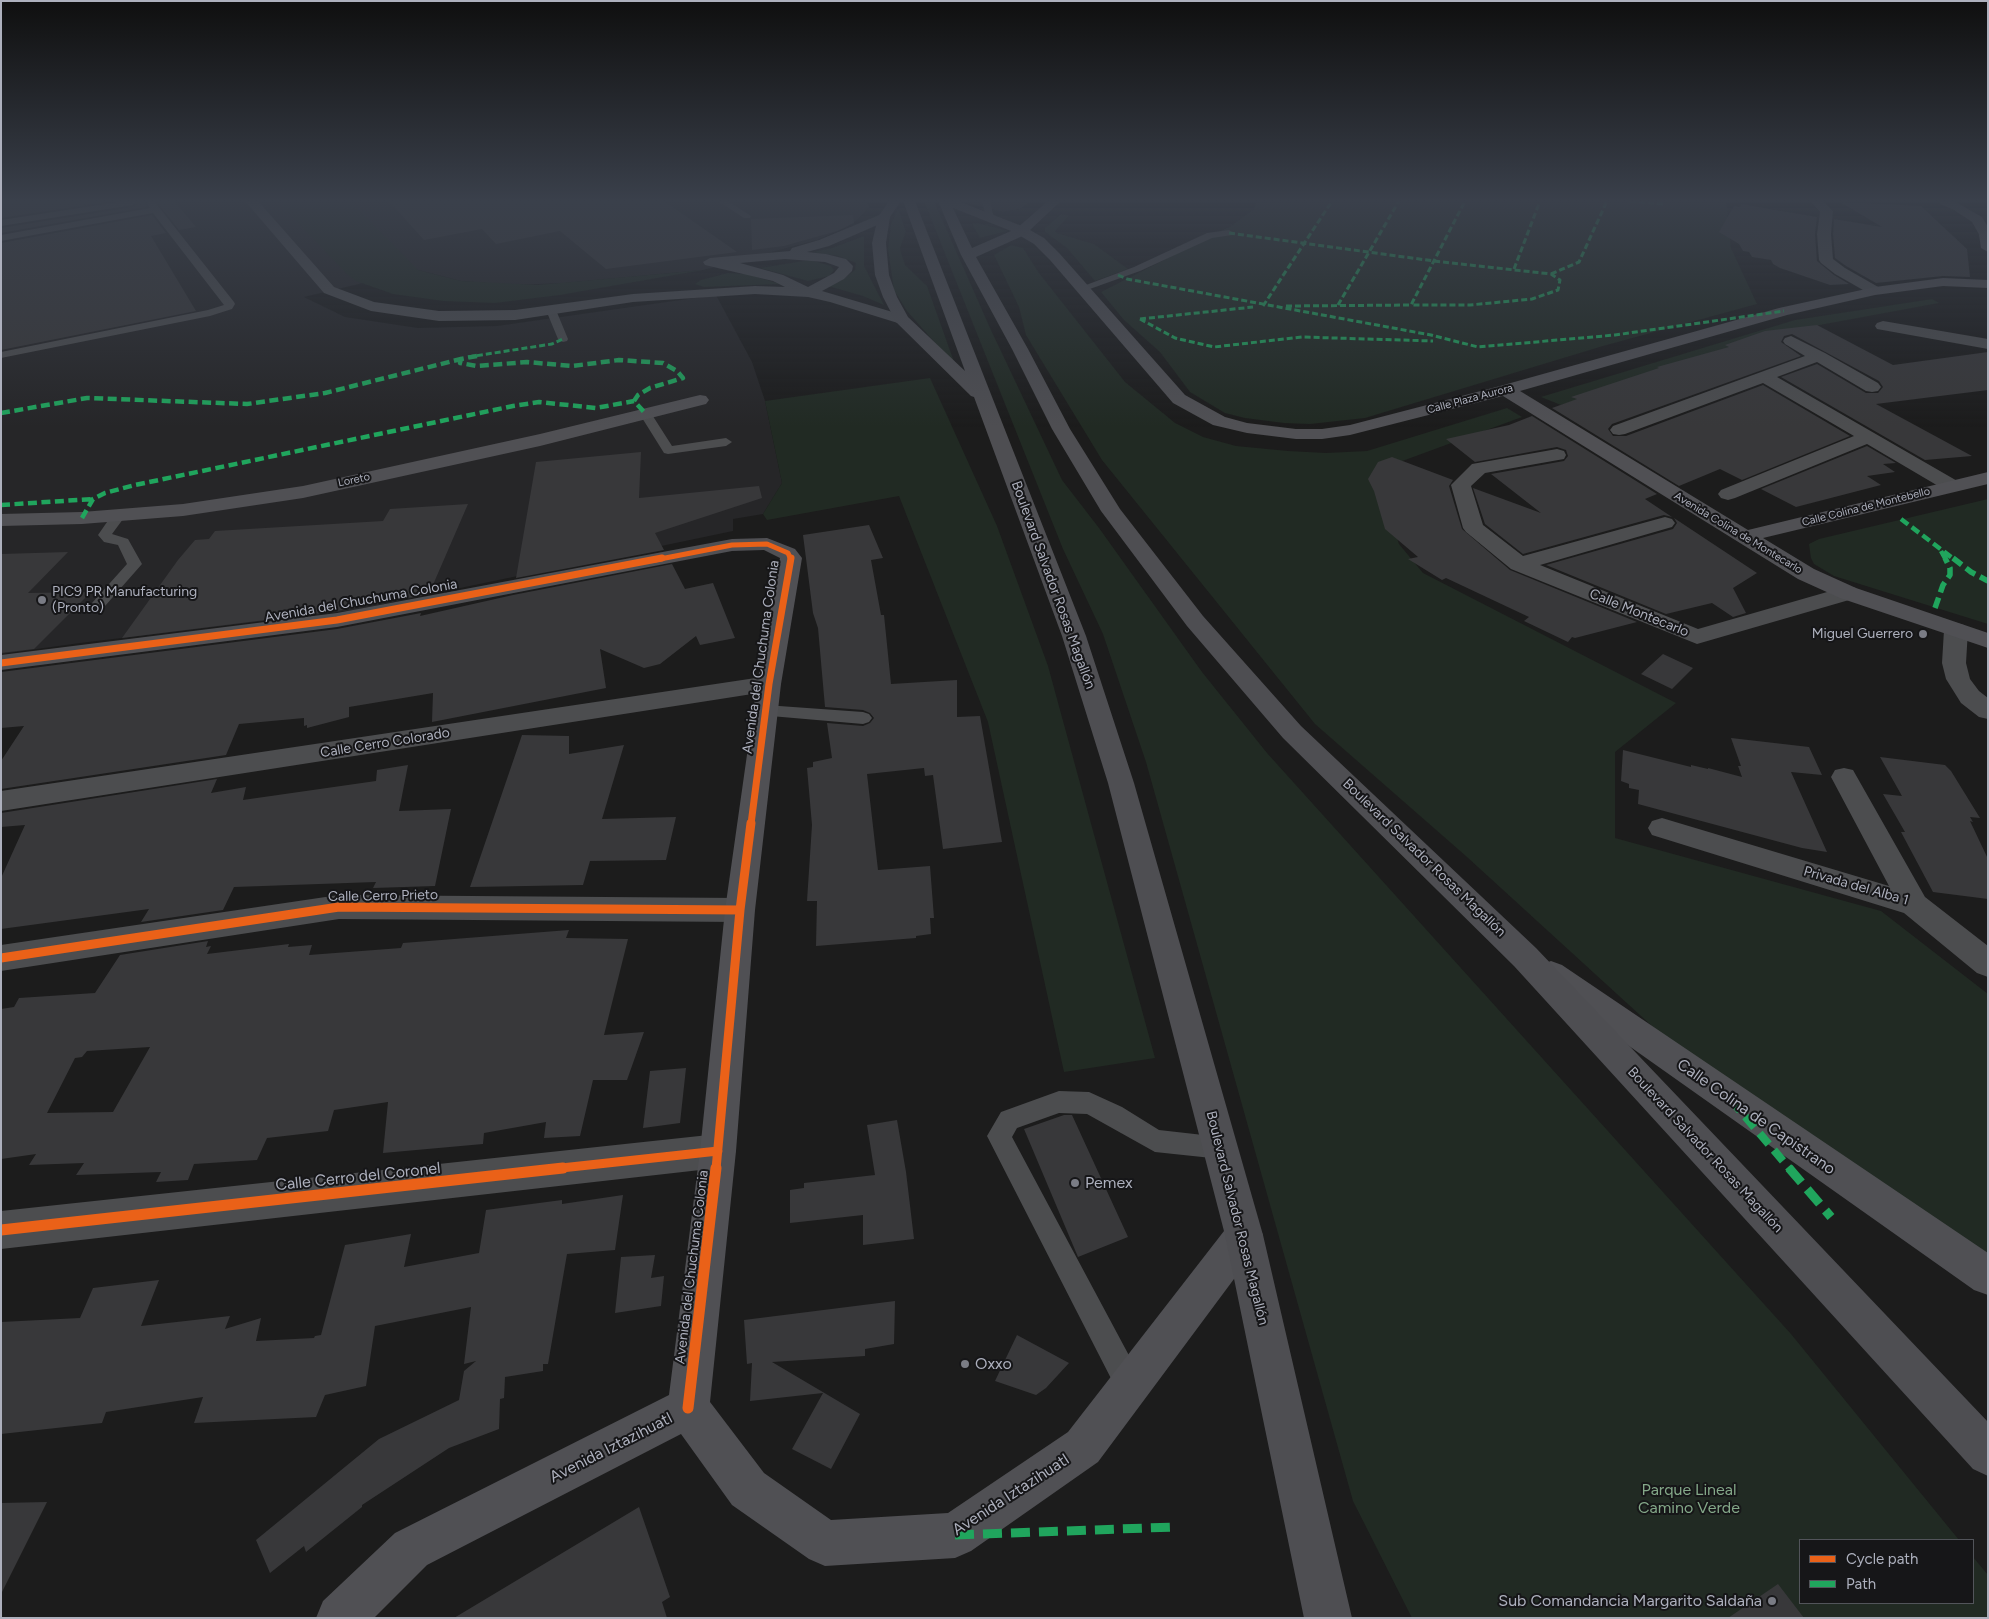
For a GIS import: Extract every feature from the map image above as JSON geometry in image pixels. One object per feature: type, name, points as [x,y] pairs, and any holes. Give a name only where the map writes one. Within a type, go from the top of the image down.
[{"type":"highway","points":[[883,277],[901,319],[982,397]]},
{"type":"highway","name":"Boulevard Salvador Rosas Magallón","points":[[937,277],[1074,636],[1121,784],[1244,1235],[1328,1618]]},
{"type":"highway","name":"Boulevard Salvador Rosas Magallón","points":[[980,277],[1020,349],[1060,429],[1112,510],[1195,621],[1292,732],[1526,956],[1988,1454]]},
{"type":"main road","points":[[317,277],[329,290],[371,306],[439,316],[515,315],[633,298],[755,290],[808,294],[857,304],[901,319]]},
{"type":"main road","points":[[773,277],[808,294]]},
{"type":"main road","points":[[808,294],[838,277]]},
{"type":"main road","points":[[633,298],[670,284]]},
{"type":"street","name":"Calle Plaza Aurora","points":[[1072,277],[1179,399],[1218,421],[1247,428],[1296,434],[1322,434],[1350,430],[1506,390],[1784,311],[1875,291],[1943,282],[1988,284]]},
{"type":"street","points":[[1850,277],[1875,291]]},
{"type":"street","points":[[1883,326],[1988,344]]},
{"type":"street","points":[[1791,341],[1872,387]]},
{"type":"street","points":[[1619,430],[1764,378],[1819,356]]},
{"type":"street","points":[[1764,378],[1952,486]]},
{"type":"street","name":"Avenida Colina de Montecarlo","points":[[1506,390],[1806,574],[1848,594],[1988,640]]},
{"type":"street","name":"Loreto","points":[[1,520],[119,515],[201,507],[303,492],[540,440],[700,400]]},
{"type":"street","points":[[1728,494],[1868,437]]},
{"type":"street","name":"Calle Montecarlo","points":[[1557,455],[1479,468],[1461,485],[1473,528],[1519,564],[1697,637],[1848,594]]},
{"type":"street","name":"Calle Colina de Montebello","points":[[1743,537],[1988,478]]},
{"type":"street","points":[[1519,564],[1665,523]]},
{"type":"street","name":"Avenida del Chuchuma Colonia","points":[[1,663],[337,620],[732,545],[767,544],[788,553],[791,558],[767,698],[740,910],[718,1151],[688,1408]]},
{"type":"street","points":[[1956,630],[1954,662],[1958,679],[1970,697],[1988,711]]},
{"type":"street","name":"Calle Cerro Colorado","points":[[1,801],[767,698]]},
{"type":"street","name":"Privada del Alba 1","points":[[1844,777],[1914,905]]},
{"type":"street","name":"Privada del Alba 1","points":[[1662,828],[1914,905]]},
{"type":"street","points":[[1914,905],[1988,964]]},
{"type":"street","name":"Calle Cerro Prieto","points":[[1,958],[339,907],[740,910]]},
{"type":"street","name":"Calle Colina de Capistrano","points":[[1526,956],[1988,1276]]},
{"type":"street","name":"Calle Cerro del Coronel","points":[[1,1230],[718,1151]]},
{"type":"street","name":"Avenida Iztazihuatl","points":[[340,1618],[411,1549],[688,1408],[748,1489],[824,1543],[955,1535],[1083,1447],[1244,1235]]},
{"type":"lane","points":[[1,356],[210,313],[228,307],[230,304],[208,277]]},
{"type":"lane","points":[[1083,288],[1116,277]]},
{"type":"lane","points":[[551,310],[564,339]]},
{"type":"lane","points":[[645,413],[668,450],[726,442]]},
{"type":"lane","points":[[100,603],[135,564],[123,542],[109,540],[105,535],[119,515]]},
{"type":"lane","points":[[767,698],[863,718]]},
{"type":"lane","points":[[1130,1386],[999,1136],[1009,1120],[1059,1102],[1089,1103],[1114,1115],[1156,1140],[1221,1148]]},
{"type":"shaded area","points":[[1,277],[390,277],[304,297],[345,317],[418,328],[497,326],[716,295],[752,362],[765,401],[782,483],[763,514],[733,519],[733,531],[355,610],[1,654]]},
{"type":"shaded area","points":[[444,277],[633,277],[565,283],[514,285],[461,281]]},
{"type":"green space","points":[[350,277],[444,277],[461,281],[538,285],[631,277],[666,277],[560,295],[495,303],[443,301],[393,294],[356,281]]},
{"type":"green space","points":[[714,277],[755,277],[780,284],[704,287],[695,284],[701,280]]},
{"type":"green space","points":[[792,277],[827,277],[808,281]]},
{"type":"green space","points":[[846,277],[869,277],[884,305],[863,296],[828,286]]},
{"type":"green space","points":[[892,277],[917,277],[927,286],[963,387],[943,352],[907,311],[894,290]]},
{"type":"green space","name":"Parque Lineal Camino Verde","points":[[954,277],[967,277],[1062,480],[1099,528],[1202,672],[1267,753],[1791,1334],[1958,1539],[1799,1539],[1799,1604],[1974,1604],[1974,1558],[1988,1575],[1988,1618],[1412,1618],[1353,1501],[1146,762],[1103,634],[1063,549]]},
{"type":"green space","points":[[1004,277],[1042,277],[1125,382],[1175,423],[1203,437],[1236,446],[1326,453],[1367,451],[1507,408],[1522,417],[1386,467],[1385,504],[1399,544],[1423,573],[1676,703],[1615,752],[1615,838],[1881,911],[1988,994],[1988,1260],[1687,1058],[1467,857],[1315,724],[1102,460],[1026,335],[1019,307]]},
{"type":"green space","points":[[1091,277],[1107,277],[1095,281]]},
{"type":"green space","points":[[1131,277],[1744,277],[1757,304],[1603,346],[1365,418],[1310,424],[1245,418],[1225,413],[1190,392],[1160,352],[1124,320],[1101,292]]},
{"type":"green space","points":[[1932,299],[1939,303],[1798,329],[1561,405],[1541,397],[1795,320]]},
{"type":"green space","points":[[930,378],[997,526],[1048,666],[1155,1058],[1064,1072],[988,722],[899,496],[767,520],[763,514],[782,483],[765,401]]},
{"type":"green space","points":[[1988,499],[1988,624],[1834,576],[1814,564],[1811,558],[1809,544],[1819,539]]},
{"type":"building","points":[[1,277],[175,277],[196,311],[1,350]]},
{"type":"building","points":[[1805,277],[1837,277],[1849,284],[1830,285]]},
{"type":"building","points":[[1865,277],[1938,277],[1876,283]]},
{"type":"building","points":[[1817,325],[1893,365],[1988,352],[1988,390],[1876,404],[1972,456],[1925,460],[1781,377],[1817,364],[1866,393],[1878,393],[1883,387],[1879,381],[1792,334],[1784,336],[1781,342],[1801,356],[1612,424],[1608,429],[1613,436],[1626,436],[1763,385],[1850,436],[1742,480],[1720,469],[1679,486],[1552,408],[1577,399],[1571,397],[1659,368],[1657,367],[1729,347],[1725,345],[1765,331]]},
{"type":"building","points":[[1532,416],[1657,494],[1645,499],[1672,517],[1664,515],[1523,554],[1485,524],[1473,488],[1541,513],[1491,474],[1564,461],[1568,456],[1566,450],[1557,447],[1475,462],[1446,439],[1509,425]]},
{"type":"building","points":[[1867,446],[1896,463],[1883,464],[1895,472],[1867,476],[1881,485],[1796,507],[1761,489]]},
{"type":"building","points":[[641,452],[639,498],[759,486],[762,498],[655,533],[664,550],[516,578],[536,462]]},
{"type":"building","points":[[1392,457],[1453,480],[1449,486],[1462,529],[1510,570],[1637,622],[1575,638],[1572,637],[1568,642],[1524,621],[1529,617],[1446,578],[1442,580],[1408,559],[1418,557],[1385,529],[1374,491],[1368,479],[1378,462]]},
{"type":"building","points":[[468,504],[429,594],[337,611],[122,638],[178,560],[195,540],[209,539],[215,531],[383,521],[390,509]]},
{"type":"building","points":[[1674,518],[1757,573],[1733,588],[1746,613],[1733,617],[1712,603],[1666,614],[1546,565],[1673,529],[1677,523]]},
{"type":"building","points":[[869,525],[883,558],[871,560],[881,615],[884,615],[891,684],[957,680],[957,717],[980,716],[1002,842],[943,849],[933,775],[925,776],[924,768],[867,774],[878,870],[930,866],[934,918],[930,918],[931,934],[916,936],[916,938],[816,946],[817,901],[807,901],[812,825],[807,768],[813,767],[813,762],[832,758],[827,723],[863,726],[870,723],[874,718],[870,713],[863,710],[825,707],[818,628],[813,613],[803,535]]},
{"type":"building","name":"PIC9 PR Manufacturing (Pronto)","points":[[68,552],[28,593],[91,592],[34,649],[1,653],[1,554]]},
{"type":"building","points":[[672,564],[685,589],[713,583],[735,638],[700,645],[696,636],[660,664],[644,668],[600,649],[606,688],[432,722],[433,693],[349,707],[349,717],[307,728],[307,725],[304,726],[304,718],[239,724],[226,755],[1,789],[1,761],[24,726],[1,728],[1,672],[337,629],[421,613],[420,616],[513,595]]},
{"type":"building","points":[[1663,654],[1693,668],[1672,689],[1641,674]]},
{"type":"building","points":[[522,735],[569,736],[569,754],[624,745],[602,819],[676,817],[666,860],[590,861],[583,885],[470,887]]},
{"type":"building","points":[[1731,738],[1809,747],[1822,775],[1791,772],[1827,852],[1802,848],[1638,804],[1639,790],[1629,788],[1629,784],[1621,781],[1623,750],[1691,767],[1691,765],[1708,768],[1742,777],[1738,766],[1741,766]]},
{"type":"building","points":[[1880,757],[1945,765],[1951,771],[1980,818],[1970,817],[1973,822],[1970,821],[1988,859],[1988,899],[1933,892],[1901,832],[1905,832],[1883,794],[1902,796]]},
{"type":"building","points":[[408,765],[399,811],[451,809],[435,886],[373,888],[376,882],[234,887],[223,910],[141,922],[149,909],[1,929],[1,878],[25,825],[1,827],[1,813],[217,779],[211,793],[246,787],[243,800],[376,781],[377,770]]},
{"type":"building","points":[[569,930],[566,938],[628,939],[604,1035],[644,1032],[627,1080],[593,1080],[580,1136],[544,1138],[546,1122],[484,1133],[483,1144],[383,1153],[388,1102],[334,1110],[328,1131],[267,1138],[257,1160],[194,1164],[188,1180],[156,1182],[161,1172],[76,1175],[84,1163],[29,1165],[36,1154],[1,1159],[1,1009],[14,1007],[19,998],[95,993],[120,955],[208,941],[206,947],[211,946],[207,954],[289,944],[288,947],[312,945],[309,955],[401,948],[403,943]],"holes":[[[150,1047],[113,1112],[47,1113],[75,1058],[82,1057],[87,1051]]]},
{"type":"building","points":[[686,1068],[680,1123],[643,1128],[650,1071]]},
{"type":"building","name":"Pemex","points":[[1064,1115],[1072,1115],[1128,1237],[1078,1257],[1024,1129]]},
{"type":"building","points":[[897,1120],[906,1172],[914,1239],[863,1245],[863,1215],[790,1223],[790,1190],[804,1188],[804,1183],[875,1175],[867,1125]]},
{"type":"building","points":[[623,1195],[615,1250],[567,1254],[548,1364],[543,1364],[543,1371],[505,1377],[504,1398],[500,1399],[499,1429],[449,1448],[362,1505],[362,1507],[306,1552],[304,1546],[270,1573],[256,1540],[379,1439],[459,1400],[464,1371],[476,1361],[464,1364],[471,1307],[375,1326],[366,1386],[325,1395],[316,1417],[194,1423],[203,1397],[106,1412],[102,1423],[1,1434],[1,1322],[80,1318],[93,1288],[159,1280],[141,1326],[230,1316],[225,1329],[261,1318],[256,1341],[314,1338],[321,1335],[345,1245],[411,1234],[404,1267],[479,1253],[486,1210],[562,1200],[562,1204]]},
{"type":"building","points":[[655,1255],[651,1278],[664,1276],[661,1306],[615,1313],[621,1257]]},
{"type":"building","points":[[895,1301],[894,1344],[865,1349],[865,1356],[772,1362],[860,1414],[831,1469],[792,1449],[823,1393],[750,1401],[752,1363],[747,1364],[744,1320]]},
{"type":"building","points":[[1017,1335],[1069,1363],[1046,1388],[1036,1395],[995,1381]]},
{"type":"building","points":[[47,1502],[1,1594],[1,1503]]},
{"type":"building","points":[[639,1507],[670,1597],[662,1602],[667,1618],[454,1618]]},
{"type":"building","name":"Sub Comandancia Margarito Saldaña","points":[[1778,1584],[1804,1618],[1728,1618]]},
{"type":"marked path","points":[[1121,277],[1431,335],[1478,347],[1615,335],[1784,311]]},
{"type":"marked path","points":[[1263,306],[1282,277]]},
{"type":"marked path","points":[[1338,305],[1355,277]]},
{"type":"marked path","points":[[1286,306],[1411,305],[1426,277]]},
{"type":"marked path","points":[[1411,305],[1470,305],[1532,299],[1558,290],[1560,280],[1555,277]]},
{"type":"marked path","points":[[1140,319],[1253,307]]},
{"type":"marked path","points":[[1140,319],[1175,338],[1214,347],[1302,337],[1433,341]]},
{"type":"marked path","points":[[563,339],[552,344],[467,357],[461,359],[460,363],[477,366],[527,362],[572,366],[619,360],[663,363],[677,371],[683,378],[650,388],[638,395],[634,401],[645,413]]},
{"type":"marked path","points":[[1,413],[87,398],[247,404],[325,393],[461,359]]},
{"type":"marked path","points":[[82,518],[93,499],[105,493],[135,485],[513,406],[539,402],[596,408],[634,401]]},
{"type":"marked path","points":[[1,505],[93,499]]},
{"type":"marked path","points":[[1901,519],[1971,572],[1988,581]]},
{"type":"marked path","points":[[1935,608],[1943,585],[1950,575],[1950,568],[1941,551]]},
{"type":"marked path","points":[[1731,1100],[1831,1217]]},
{"type":"marked path","points":[[955,1535],[1174,1527]]},
{"type":"cycle path","points":[[1,663],[337,620],[732,545],[767,544],[788,553],[791,558],[769,684],[740,910],[718,1151],[688,1408]]},
{"type":"cycle path","points":[[1,958],[339,907],[740,910]]},
{"type":"cycle path","points":[[1,1230],[718,1151]]},
{"type":"place","name":"PIC9 PR Manufacturing (Pronto)","points":[[42,600]]},
{"type":"place","name":"Miguel Guerrero","points":[[1923,634]]},
{"type":"place","name":"Pemex","points":[[1075,1183]]},
{"type":"place","name":"Oxxo","points":[[965,1364]]},
{"type":"place","name":"Sub Comandancia Margarito Saldaña","points":[[1772,1601]]}]
